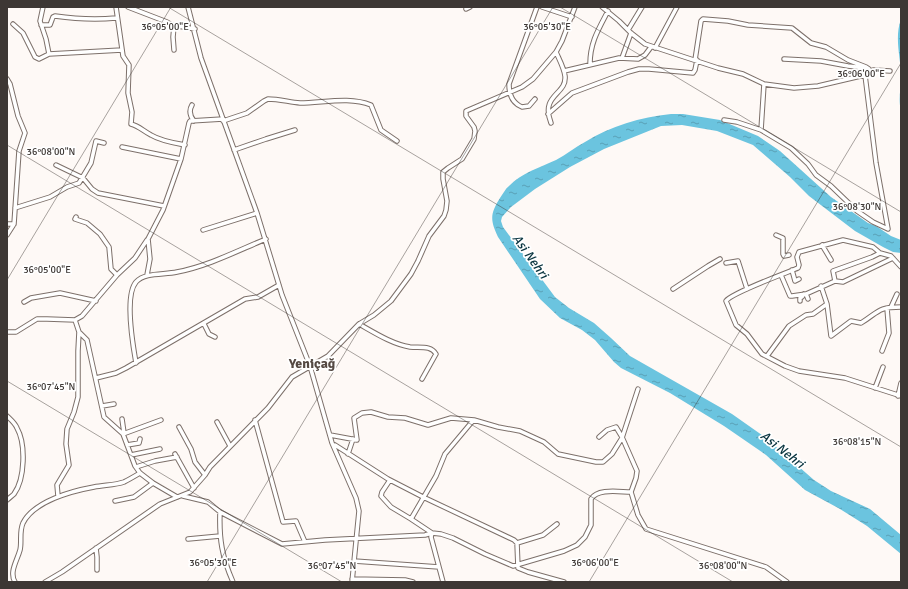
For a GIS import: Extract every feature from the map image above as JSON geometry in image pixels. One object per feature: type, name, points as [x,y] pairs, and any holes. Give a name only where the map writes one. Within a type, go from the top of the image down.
[{"type":"street","points":[[43,7],[40,22],[49,54]]},
{"type":"street","points":[[116,7],[116,18],[122,50],[125,60],[129,66],[128,93],[132,112],[131,124],[139,126],[150,135],[159,139],[185,145]]},
{"type":"street","points":[[128,7],[174,26],[195,29]]},
{"type":"street","points":[[188,7],[195,29],[201,58],[266,239],[282,295],[310,366],[332,443],[356,498],[359,511],[352,580],[405,580],[413,582]]},
{"type":"street","points":[[466,9],[470,7]]},
{"type":"street","points":[[535,98],[529,106],[522,108],[515,103],[509,93],[509,84],[537,7]]},
{"type":"street","points":[[542,7],[572,17]]},
{"type":"street","points":[[183,496],[194,488],[206,475],[210,467],[268,408],[292,377],[328,356],[359,324],[374,315],[391,301],[418,261],[429,236],[444,216],[447,201],[442,179],[443,172],[462,160],[475,135],[474,127],[466,116],[466,111],[528,84],[556,52],[565,36],[575,7]]},
{"type":"street","points":[[602,7],[640,41],[653,47],[718,68],[743,74],[764,84],[803,88],[831,84],[865,75],[869,70]]},
{"type":"street","points":[[622,58],[630,32],[642,7]]},
{"type":"street","points":[[564,71],[622,58],[634,59],[642,57],[653,47],[677,7]]},
{"type":"street","points":[[590,64],[592,42],[608,11]]},
{"type":"street","points":[[41,25],[50,25],[53,17],[55,16],[97,20],[116,18]]},
{"type":"street","points":[[548,114],[565,97],[572,93],[604,80],[639,69],[693,72],[695,70],[701,21],[703,19],[728,21],[748,25],[792,28],[810,43],[826,47],[869,70]]},
{"type":"street","points":[[13,24],[24,32],[35,57],[39,59],[49,54],[122,50]]},
{"type":"street","points":[[174,26],[174,50]]},
{"type":"street","points":[[551,123],[547,110],[550,102],[565,80],[564,71],[556,52]]},
{"type":"street","points":[[784,59],[821,61],[869,70],[890,71]]},
{"type":"street","points":[[724,120],[736,122],[761,130],[791,148],[808,164],[816,175],[831,186],[857,211],[888,230],[876,164],[865,75]]},
{"type":"street","points":[[7,79],[10,84],[18,116],[25,133],[19,151],[14,224],[7,235]]},
{"type":"street","points":[[761,130],[764,84]]},
{"type":"street","points":[[7,332],[16,332],[37,320],[76,320],[96,302],[117,275],[135,258],[148,239],[164,206],[181,159],[190,121],[223,120],[247,113],[268,99],[300,103],[333,100],[365,102],[371,105],[381,130],[397,141]]},
{"type":"street","points":[[192,105],[190,110],[194,121]]},
{"type":"street","points":[[234,150],[295,130]]},
{"type":"street","points":[[15,208],[50,197],[67,187],[79,183],[91,163],[96,141],[104,143]]},
{"type":"street","points":[[122,147],[181,159]]},
{"type":"street","points":[[56,165],[82,178],[98,193],[164,206]]},
{"type":"street","points":[[203,230],[257,213]]},
{"type":"street","points":[[76,217],[75,219],[87,223],[100,234],[109,247],[111,269],[117,275]]},
{"type":"street","points":[[7,224],[14,224]]},
{"type":"street","points":[[776,235],[783,238],[784,256],[789,255]]},
{"type":"street","points":[[147,275],[150,259],[148,239]]},
{"type":"street","points":[[136,363],[131,336],[130,298],[136,282],[147,275],[178,272],[202,266],[266,239]]},
{"type":"street","points":[[901,267],[893,258],[880,253],[873,248],[843,240],[798,252],[797,257],[799,266],[781,275],[758,282],[728,298],[726,302],[736,325],[747,334],[762,354],[785,366],[800,371],[845,378],[899,396],[901,383]]},
{"type":"street","points":[[822,245],[832,260]]},
{"type":"street","points":[[835,281],[833,271],[880,253]]},
{"type":"street","points":[[781,275],[790,296],[805,294],[835,281],[843,282],[893,258]]},
{"type":"street","points":[[673,289],[720,259]]},
{"type":"street","points":[[726,263],[738,261],[747,289]]},
{"type":"street","points":[[792,270],[795,281],[800,279]]},
{"type":"street","points":[[96,378],[116,373],[136,363],[246,299],[258,297],[279,285]]},
{"type":"street","points":[[822,286],[827,304],[831,336],[851,321],[861,323],[880,309],[901,308]]},
{"type":"street","points":[[24,302],[31,298],[60,293],[96,302]]},
{"type":"street","points":[[805,294],[808,300]]},
{"type":"street","points":[[800,301],[800,298],[802,298],[805,294]]},
{"type":"street","points":[[882,351],[889,333],[889,308],[897,294]]},
{"type":"street","points":[[767,356],[789,326],[806,315],[813,314],[827,304]]},
{"type":"street","points":[[58,496],[57,485],[69,465],[66,444],[67,430],[78,397],[79,332],[76,320]]},
{"type":"street","points":[[204,324],[209,334],[215,337]]},
{"type":"street","points":[[359,324],[374,333],[402,345],[430,348],[434,350],[436,354],[422,379]]},
{"type":"street","points":[[79,332],[87,340],[104,417],[123,434]]},
{"type":"street","points":[[800,371],[801,366]]},
{"type":"street","points":[[875,388],[883,367]]},
{"type":"street","points":[[330,435],[357,440],[354,418],[367,412],[388,417],[405,418],[428,425],[451,418],[474,420],[498,427],[520,431],[544,442],[558,454],[596,462],[605,461],[612,454],[622,436],[638,389]]},
{"type":"street","points":[[102,406],[114,404]]},
{"type":"street","points":[[7,416],[17,427],[21,440],[24,463],[14,494],[7,500]]},
{"type":"street","points":[[122,419],[123,434],[136,467],[140,473],[153,483],[177,497]]},
{"type":"street","points":[[123,434],[161,420]]},
{"type":"street","points":[[255,420],[283,522],[296,521],[305,542]]},
{"type":"street","points":[[411,520],[436,476],[445,454],[474,420]]},
{"type":"street","points":[[216,422],[230,446]]},
{"type":"street","points":[[179,427],[191,449],[195,462],[206,475]]},
{"type":"street","points":[[599,437],[607,430],[616,427],[622,436],[637,471],[631,492],[638,515],[646,529],[766,567],[787,582]]},
{"type":"street","points":[[348,454],[353,439]]},
{"type":"street","points":[[127,445],[140,440]]},
{"type":"street","points":[[334,445],[390,480],[510,538],[517,543]]},
{"type":"street","points":[[131,455],[160,449]]},
{"type":"street","points":[[136,467],[176,456],[194,488]]},
{"type":"street","points":[[15,582],[12,573],[20,549],[23,524],[36,509],[58,496],[124,482],[140,473]]},
{"type":"street","points":[[390,480],[381,496],[383,500],[391,507],[432,533]]},
{"type":"street","points":[[115,501],[134,497],[153,483]]},
{"type":"street","points":[[45,582],[62,572],[160,504],[183,496],[208,502],[220,512],[282,544],[425,535],[432,533],[453,538],[513,566],[564,551],[576,545],[585,537],[591,525],[591,499],[593,496],[611,492],[631,492]]},
{"type":"street","points":[[220,512],[221,548],[232,582]]},
{"type":"street","points":[[517,543],[543,535],[557,524]]},
{"type":"street","points":[[432,533],[431,537],[443,582]]},
{"type":"street","points":[[188,538],[220,536]]},
{"type":"street","points":[[517,543],[518,568],[564,582]]},
{"type":"street","points":[[96,548],[98,557],[97,570]]},
{"type":"street","points":[[354,561],[439,567]]},
{"type":"water","points":[[901,19],[901,70],[898,41]]},
{"type":"water","points":[[901,77],[901,111],[900,98]]},
{"type":"water","points":[[683,114],[720,120],[758,136],[780,151],[831,197],[868,223],[901,240],[901,253],[893,252],[855,231],[809,196],[790,177],[753,145],[717,131],[682,125],[661,126],[604,149],[570,167],[535,189],[511,207],[502,217],[501,221],[503,227],[555,297],[569,308],[594,323],[630,356],[732,414],[766,438],[814,480],[831,491],[870,509],[901,535],[901,554],[867,526],[805,490],[766,455],[724,426],[670,393],[621,368],[595,340],[582,330],[560,318],[540,299],[498,237],[492,221],[494,208],[506,189],[519,177],[556,160],[605,131],[648,117]]},
{"type":"district","name":"Yeniçağ","points":[[312,363]]},
{"type":"water label","name":"Asi Nehri","points":[[531,256]]},
{"type":"water label","name":"Asi Nehri","points":[[783,449]]}]
